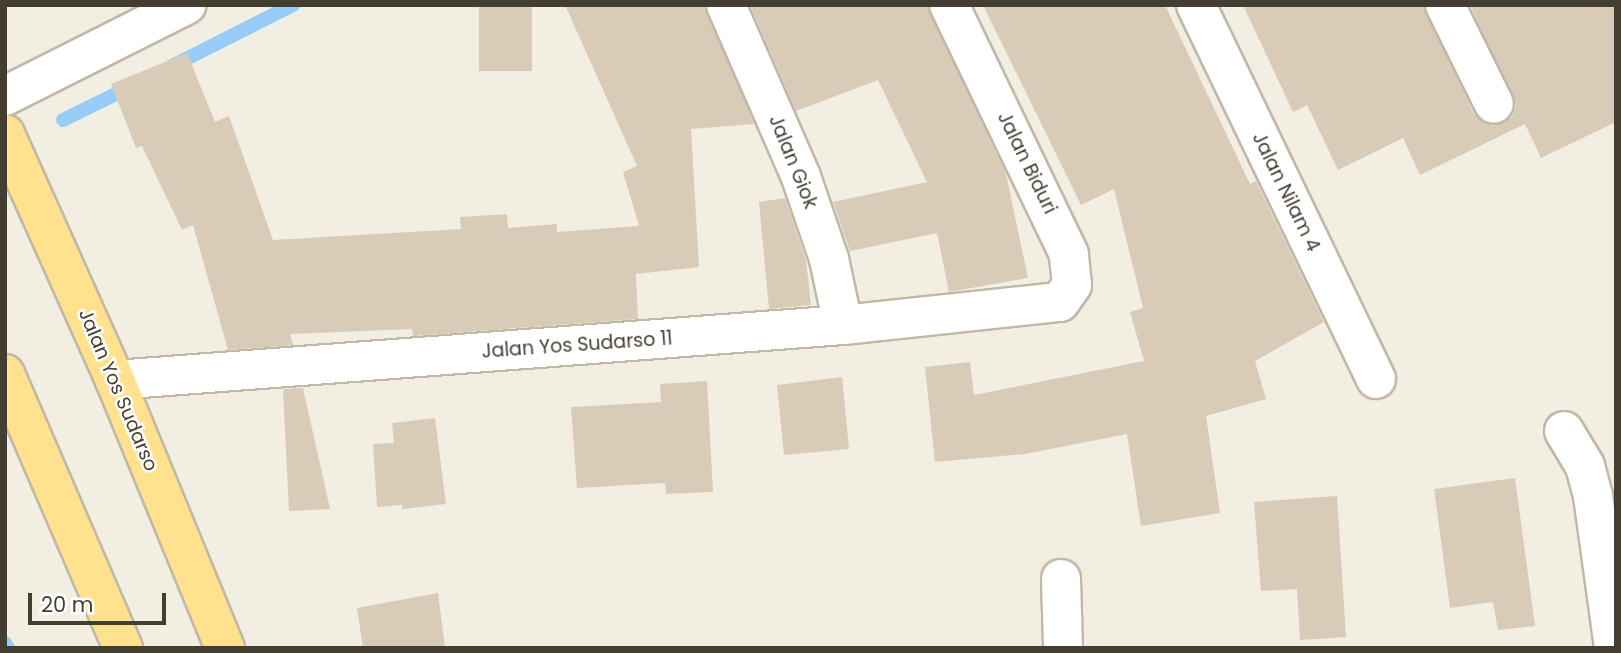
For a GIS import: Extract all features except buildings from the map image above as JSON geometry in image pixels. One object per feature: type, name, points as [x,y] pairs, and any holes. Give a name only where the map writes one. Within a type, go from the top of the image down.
[{"type":"main road","name":"Jalan Yos Sudarso","points":[[5,134],[115,380],[225,648]]},
{"type":"main road","points":[[5,374],[123,648]]},
{"type":"street","points":[[5,96],[186,5]]},
{"type":"street","name":"Jalan Giok","points":[[726,5],[801,177],[829,259],[843,325]]},
{"type":"street","name":"Jalan Biduri","points":[[949,5],[1060,230],[1072,265],[1072,285],[1066,298],[1040,307]]},
{"type":"street","name":"Jalan Nilam 4","points":[[1196,5],[1376,379]]},
{"type":"street","points":[[1445,5],[1494,104]]},
{"type":"street","name":"Jalan Yos Sudarso 11","points":[[115,380],[843,325],[1040,307]]},
{"type":"street","points":[[1564,431],[1585,466],[1593,496],[1614,648]]},
{"type":"street","points":[[1061,579],[1063,648]]},
{"type":"waterway","points":[[172,66],[293,5]]},
{"type":"waterway","points":[[63,120],[132,86]]},
{"type":"waterway","points":[[5,643],[8,648]]}]
